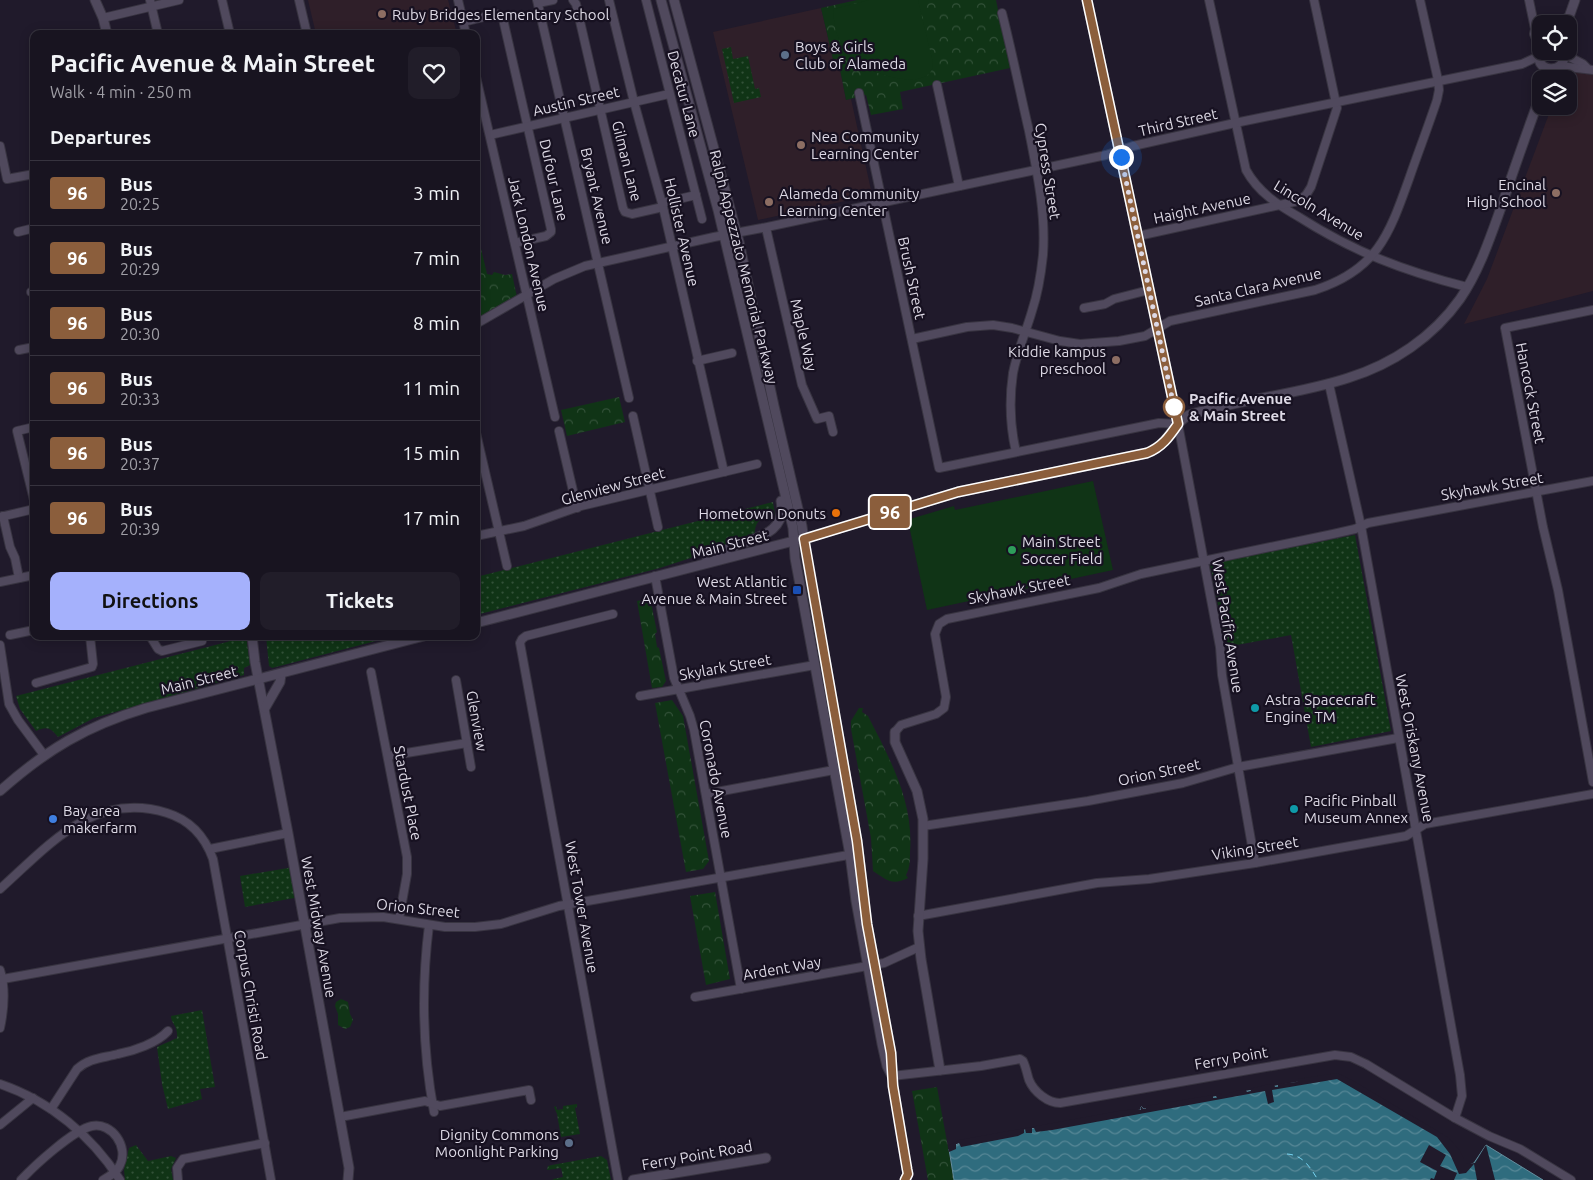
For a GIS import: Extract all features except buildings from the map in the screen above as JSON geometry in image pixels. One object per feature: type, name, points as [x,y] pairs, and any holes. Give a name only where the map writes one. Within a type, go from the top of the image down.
[{"type":"street","points":[[95,0],[107,30]]},
{"type":"street","points":[[103,18],[151,3],[179,0]]},
{"type":"street","points":[[222,0],[229,30]]},
{"type":"street","points":[[299,0],[306,30]]},
{"type":"street","points":[[458,0],[465,30]]},
{"type":"street","points":[[538,2],[553,0]]},
{"type":"street","points":[[573,0],[576,4],[600,110]]},
{"type":"street","name":"Hollister Avenue","points":[[610,0],[634,102],[662,205],[724,472]]},
{"type":"street","name":"Decatur Lane","points":[[646,0],[702,219]]},
{"type":"street","name":"Ralph Appezzato Memorial Parkway","points":[[661,0],[724,236],[793,528],[795,558],[834,770],[854,854]]},
{"type":"street","name":"Ralph Appezzato Memorial Parkway","points":[[674,0],[737,233],[804,539],[854,854]]},
{"type":"street","points":[[1087,0],[1178,424]]},
{"type":"street","name":"Lincoln Avenue","points":[[1209,0],[1246,170],[1252,180],[1280,205],[1340,242],[1411,272],[1467,288]]},
{"type":"street","name":"Haight Avenue","points":[[1138,236],[1298,201],[1306,195],[1311,187],[1338,108],[1314,0]]},
{"type":"street","name":"Santa Clara Avenue","points":[[912,339],[981,325],[994,325],[1060,341],[1080,344],[1100,343],[1144,336],[1170,321],[1315,290],[1330,285],[1352,273],[1371,256],[1385,239],[1395,220],[1437,100],[1438,80],[1420,0]]},
{"type":"street","points":[[1529,0],[1532,15]]},
{"type":"street","points":[[1568,15],[1575,0]]},
{"type":"street","name":"Bryant Avenue","points":[[538,2],[629,398]]},
{"type":"street","points":[[151,3],[157,30]]},
{"type":"street","name":"Cypress Street","points":[[1002,12],[1042,199],[1044,227],[1043,255],[1033,308],[1013,371],[1011,430],[1016,452]]},
{"type":"street","points":[[463,22],[496,14],[502,17],[527,127]]},
{"type":"street","name":"Third Street","points":[[480,322],[554,279],[585,266],[1106,155],[1235,123],[1522,64],[1533,60]]},
{"type":"street","points":[[1545,60],[1557,68],[1571,66],[1590,69]]},
{"type":"street","points":[[1557,68],[1563,60]]},
{"type":"street","points":[[1576,60],[1590,69]]},
{"type":"street","points":[[937,85],[959,186]]},
{"type":"street","name":"Brush Street","points":[[859,93],[939,468],[1016,452]]},
{"type":"street","name":"Jack London Avenue","points":[[480,94],[555,417]]},
{"type":"street","name":"Austin Street","points":[[490,135],[670,94]]},
{"type":"street","name":"Gilman Lane","points":[[600,110],[625,212],[632,214],[662,205]]},
{"type":"street","points":[[1016,452],[1159,424],[1178,424],[1189,415],[1205,410],[1330,384],[1363,373],[1395,358],[1410,348],[1444,318],[1467,288],[1479,266],[1492,233],[1535,115]]},
{"type":"street","name":"Dufour Lane","points":[[515,243],[546,236],[551,232],[527,127]]},
{"type":"street","points":[[0,146],[7,179],[30,175]]},
{"type":"street","points":[[662,205],[696,194]]},
{"type":"street","name":"Maple Way","points":[[766,228],[802,385],[818,419],[829,416],[833,432]]},
{"type":"street","points":[[18,232],[30,229]]},
{"type":"street","points":[[1084,308],[1105,304],[1114,299],[1149,290]]},
{"type":"street","name":"Hancock Street","points":[[1537,492],[1505,328],[1593,310]]},
{"type":"street","points":[[19,350],[30,348]]},
{"type":"street","points":[[698,361],[732,353]]},
{"type":"street","name":"West Oriskany Avenue","points":[[1330,384],[1361,526],[1462,1086],[1460,1105],[1454,1118]]},
{"type":"street","points":[[695,566],[733,546],[765,535],[775,527],[781,516],[782,504],[761,414],[764,408]]},
{"type":"street","points":[[633,416],[658,527]]},
{"type":"street","name":"Main Street","points":[[480,621],[794,542],[958,492],[1147,453],[1163,444],[1178,424]]},
{"type":"street","name":"West Pacific Avenue","points":[[1178,424],[1220,647],[1222,675],[1255,863]]},
{"type":"street","points":[[30,428],[16,431],[30,485]]},
{"type":"street","points":[[559,431],[577,508]]},
{"type":"street","points":[[480,451],[507,566]]},
{"type":"street","name":"Glenview Street","points":[[480,535],[524,526],[577,508],[650,489],[757,464]]},
{"type":"street","name":"Skyhawk Street","points":[[895,732],[901,725],[936,714],[944,708],[946,697],[935,634],[939,624],[947,618],[1099,588],[1141,574],[1333,534],[1395,517],[1593,481]]},
{"type":"street","points":[[1537,492],[1559,598],[1593,782]]},
{"type":"street","points":[[19,578],[15,558],[2,517],[30,509]]},
{"type":"street","points":[[0,582],[30,576]]},
{"type":"street","name":"Coronado Avenue","points":[[655,576],[674,678],[694,730],[742,989]]},
{"type":"street","name":"West Tower Avenue","points":[[613,614],[526,636],[522,639],[521,650],[618,1180]]},
{"type":"street","points":[[10,635],[30,631]]},
{"type":"street","points":[[36,683],[92,667],[90,640]]},
{"type":"street","points":[[152,640],[158,649],[162,651],[202,641]]},
{"type":"street","name":"West Midway Avenue","points":[[253,640],[258,680],[265,708],[340,1117],[349,1168],[348,1180]]},
{"type":"street","name":"Main Street","points":[[0,791],[44,755],[85,731],[120,716],[409,640]]},
{"type":"street","points":[[0,646],[9,704],[18,720],[44,755]]},
{"type":"street","name":"Skylark Street","points":[[640,696],[815,665]]},
{"type":"street","name":"Stardust Place","points":[[371,672],[408,866],[398,919]]},
{"type":"street","points":[[265,708],[280,682],[281,674]]},
{"type":"street","name":"Glenview","points":[[456,680],[471,767]]},
{"type":"street","points":[[895,732],[895,742],[917,791],[923,826],[923,859],[918,916],[919,947],[940,1070]]},
{"type":"street","name":"Orion Street","points":[[923,826],[1088,801],[1183,783],[1238,768],[1398,738]]},
{"type":"street","points":[[388,756],[467,743]]},
{"type":"street","points":[[706,794],[834,770]]},
{"type":"street","name":"Viking Street","points":[[918,916],[1097,883],[1149,879],[1255,863],[1406,836],[1425,824],[1593,794]]},
{"type":"street","name":"Corpus Christi Road","points":[[0,890],[68,830],[89,817],[102,812],[126,808],[148,808],[169,813],[187,823],[196,831],[210,849],[213,859],[271,1180]]},
{"type":"street","points":[[210,849],[288,833]]},
{"type":"street","points":[[854,854],[867,924],[871,966],[891,1053],[892,1076],[908,1174],[905,1180]]},
{"type":"street","name":"Orion Street","points":[[3,979],[305,924],[355,917],[398,919],[429,925],[488,926],[515,920],[549,908],[854,854]]},
{"type":"street","points":[[429,925],[424,976],[423,1022],[428,1078],[434,1112]]},
{"type":"street","name":"Ardent Way","points":[[695,997],[871,966],[887,962],[919,947]]},
{"type":"street","points":[[0,970],[3,979],[4,1007],[0,1028]]},
{"type":"street","points":[[51,1109],[77,1069],[82,1065],[94,1059],[131,1051],[158,1039],[168,1031]]},
{"type":"street","name":"Ferry Point","points":[[892,1076],[981,1066],[1020,1059],[1026,1066],[1034,1089],[1050,1101],[1060,1103],[1255,1068],[1340,1055],[1351,1057],[1388,1077],[1454,1118],[1520,1149],[1570,1180]]},
{"type":"street","points":[[0,1084],[33,1098],[51,1109],[80,1132],[120,1180]]},
{"type":"street","points":[[340,1117],[425,1101],[440,1106],[529,1090],[531,1100]]},
{"type":"street","points":[[0,1125],[33,1098]]},
{"type":"street","points":[[21,1180],[44,1157],[91,1126],[102,1126],[111,1131],[120,1141],[124,1154],[121,1164],[115,1172],[103,1180]]},
{"type":"street","points":[[178,1180],[177,1168],[183,1159],[265,1143]]},
{"type":"street","name":"Ferry Point Road","points":[[633,1180],[766,1158]]},
{"type":"shaded area","name":"Ruby Bridges Elementary School","points":[[308,0],[448,0],[456,30],[315,30]]},
{"type":"shaded area","name":"Nea Community Learning Center","points":[[821,8],[833,59],[838,59],[846,100],[851,99],[871,190],[868,196],[758,220],[713,32]]},
{"type":"shaded area","name":"Encinal High School","points":[[1577,72],[1593,75],[1593,291],[1464,324],[1487,279],[1549,115],[1577,115]]},
{"type":"green space","points":[[857,0],[996,0],[1010,68],[900,92],[903,109],[871,115],[866,95],[846,100],[838,59],[833,59],[821,8]]},
{"type":"green space","points":[[869,0],[918,0],[933,63],[931,71],[926,76],[918,79],[909,79],[880,74],[859,62],[844,47],[836,31],[834,9]]},
{"type":"green space","points":[[731,47],[733,59],[748,56],[755,89],[759,88],[761,97],[734,103],[722,49]]},
{"type":"green space","points":[[480,244],[487,274],[492,275],[494,272],[505,275],[512,274],[517,297],[480,319]]},
{"type":"green space","points":[[619,397],[625,422],[567,436],[561,410]]},
{"type":"green space","name":"Main Street Soccer Field","points":[[1093,481],[1113,570],[927,610],[910,530],[910,519],[954,506],[955,510]]},
{"type":"green space","points":[[773,502],[775,515],[766,516],[759,520],[755,528],[755,537],[660,568],[480,614],[480,576]]},
{"type":"green space","points":[[1355,535],[1391,731],[1311,747],[1291,635],[1226,647],[1210,563]]},
{"type":"green space","points":[[650,598],[657,632],[655,634],[657,647],[659,648],[666,681],[662,687],[652,688],[637,601]]},
{"type":"green space","points":[[247,640],[250,665],[244,668],[244,675],[94,718],[58,737],[49,729],[36,731],[20,709],[16,696],[227,642]]},
{"type":"green space","points":[[266,640],[380,640],[272,668],[269,666]]},
{"type":"green space","points":[[672,700],[683,716],[709,861],[703,869],[686,872],[655,703]]},
{"type":"green space","points":[[859,708],[863,708],[862,712],[868,716],[884,748],[899,781],[904,798],[910,834],[910,864],[906,875],[908,878],[898,882],[890,881],[873,871],[871,838],[851,729],[851,721]]},
{"type":"green space","points":[[294,867],[300,897],[245,907],[240,876]]},
{"type":"green space","points":[[715,892],[730,979],[706,985],[690,896]]},
{"type":"green space","points":[[341,999],[348,1002],[353,1020],[350,1027],[345,1029],[338,1025],[338,1014],[335,1006],[336,1002]]},
{"type":"green space","points":[[202,1010],[215,1087],[200,1089],[202,1099],[168,1109],[162,1084],[157,1047],[177,1038],[171,1016]]},
{"type":"green space","points":[[937,1087],[954,1180],[928,1180],[912,1091]]},
{"type":"green space","points":[[577,1104],[575,1108],[580,1134],[561,1137],[554,1107],[556,1106],[557,1110],[563,1109],[563,1106]]},
{"type":"green space","points":[[136,1145],[148,1161],[171,1156],[176,1158],[171,1169],[173,1180],[125,1180],[124,1170],[129,1148]]},
{"type":"green space","points":[[601,1156],[607,1160],[611,1180],[553,1180],[563,1177],[561,1168],[547,1170],[548,1166]]},
{"type":"water","points":[[1338,1075],[1448,1141],[1462,1168],[1474,1163],[1486,1145],[1543,1180],[954,1180],[949,1149],[959,1143],[1141,1110],[1141,1107],[1146,1109]]},
{"type":"pier","points":[[1337,1073],[1449,1138],[1460,1151],[1464,1159],[1464,1166],[1475,1163],[1486,1145],[1495,1180],[1477,1180],[1474,1164],[1466,1173],[1459,1174],[1450,1154],[1437,1137],[1337,1079],[1272,1090],[1274,1102],[1268,1104],[1265,1091],[1052,1130],[1036,1132],[1032,1128],[1032,1133],[1026,1133],[1025,1129],[1024,1133],[1018,1136],[961,1147],[959,1143],[956,1144],[956,1149],[949,1152],[948,1146],[959,1140],[1119,1111],[1141,1110],[1141,1107],[1146,1109],[1146,1106],[1213,1095],[1213,1098],[1217,1098],[1215,1094],[1220,1093],[1221,1095],[1222,1093],[1242,1091],[1242,1089],[1245,1089],[1247,1092],[1251,1091],[1250,1089],[1274,1084],[1275,1087],[1278,1087],[1278,1084],[1296,1082],[1298,1079]]},
{"type":"pier","points":[[1429,1145],[1446,1155],[1440,1166],[1457,1173],[1454,1180],[1430,1180],[1431,1178],[1434,1179],[1437,1171],[1420,1162]]},
{"type":"ferry route","points":[[1287,1154],[1302,1159],[1318,1180]]},
{"type":"bus line","name":"96","points":[[905,1180],[908,1174],[893,1086],[891,1053],[867,924],[855,826],[804,539],[958,492],[1147,453],[1163,444],[1178,424],[1087,0]]},
{"type":"place","name":"Ruby Bridges Elementary School","points":[[382,14]]},
{"type":"place","name":"Boys & Girls Club of Alameda","points":[[785,55]]},
{"type":"place","name":"Nea Community Learning Center","points":[[801,145]]},
{"type":"place","name":"Encinal High School","points":[[1556,193]]},
{"type":"place","name":"Alameda Community Learning Center","points":[[769,202]]},
{"type":"place","name":"Kiddie kampus preschool","points":[[1116,360]]},
{"type":"place","name":"Pacific Avenue & Main Street","points":[[1174,407]]},
{"type":"place","name":"Hometown Donuts","points":[[836,513]]},
{"type":"place","name":"Main Street Soccer Field","points":[[1012,550]]},
{"type":"place","name":"West Atlantic Avenue & Main Street","points":[[797,590]]},
{"type":"place","name":"Astra Spacecraft Engine TM","points":[[1255,708]]},
{"type":"place","name":"Pacific Pinball Museum Annex","points":[[1294,809]]},
{"type":"place","name":"Bay area makerfarm","points":[[53,819]]},
{"type":"place","name":"Dignity Commons Moonlight Parking","points":[[569,1143]]},
{"type":"route","points":[[1121,157],[1174,407]]}]
